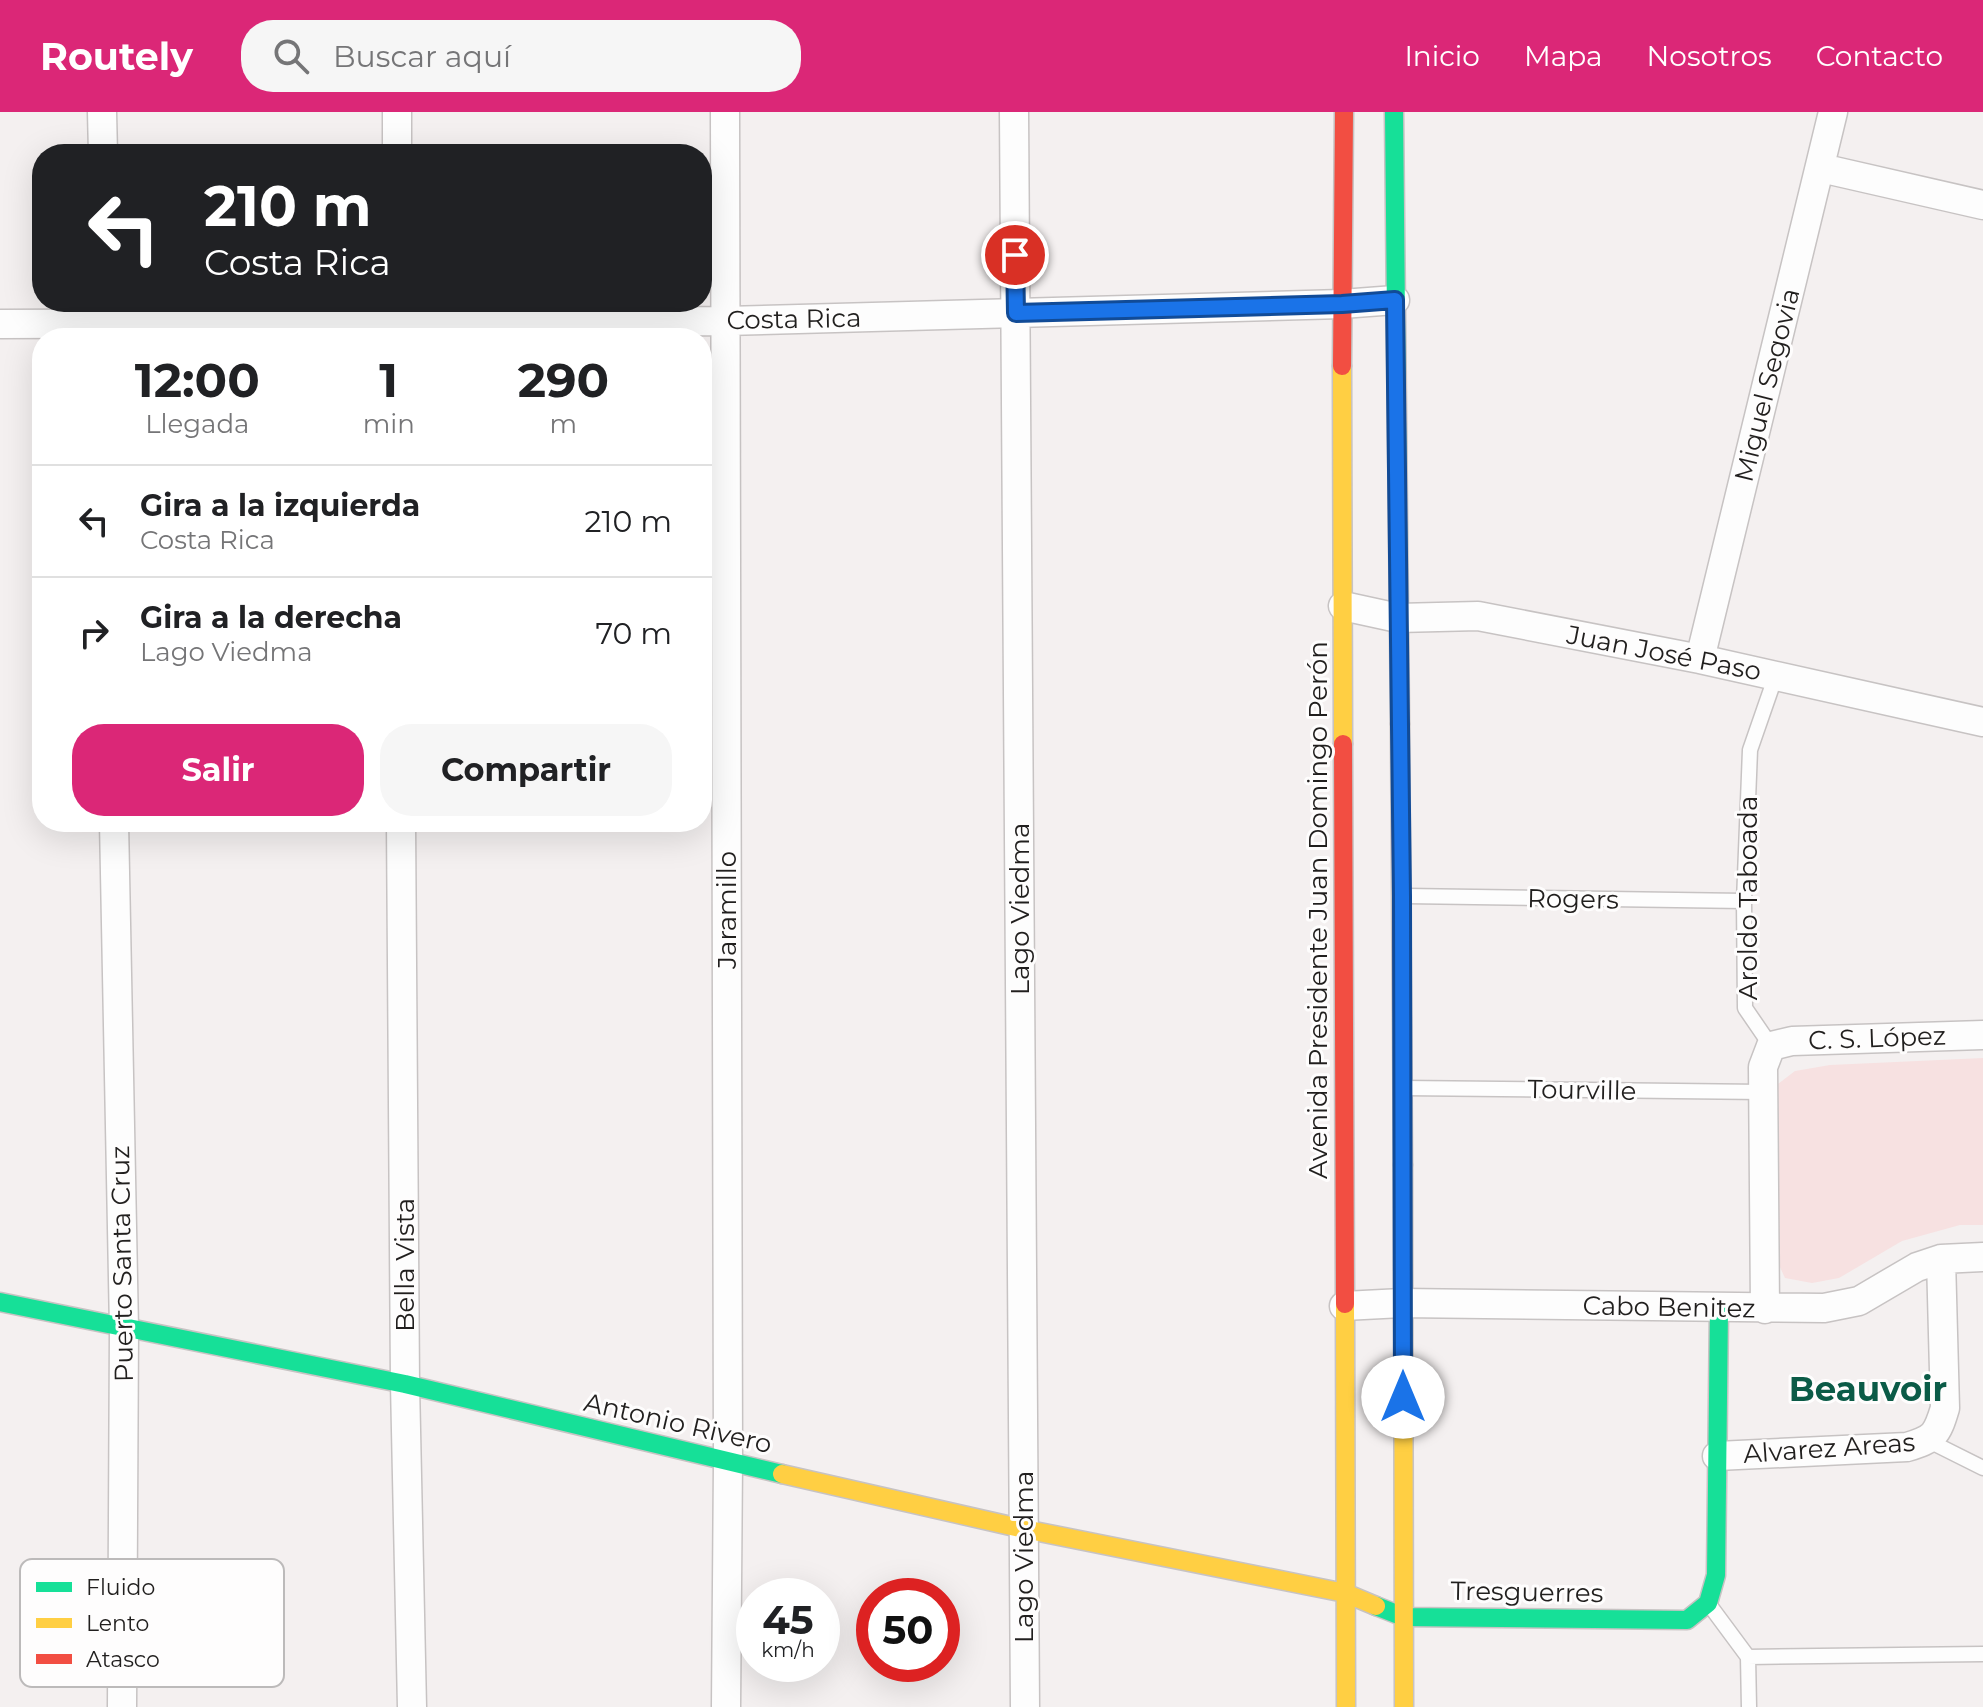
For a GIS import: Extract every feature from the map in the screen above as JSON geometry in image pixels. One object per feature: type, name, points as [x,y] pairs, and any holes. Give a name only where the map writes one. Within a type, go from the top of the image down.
[{"type":"main road","name":"Avenida Presidente Juan Domingo Perón","points":[[1344,112],[1346,1707]]},
{"type":"main road","points":[[1394,112],[1402,896],[1404,1707]]},
{"type":"main road","name":"Antonio Rivero","points":[[0,1302],[405,1384],[1024,1529],[1345,1593]]},
{"type":"main road","points":[[1708,1603],[1716,1575],[1719,1308]]},
{"type":"main road","name":"Tresguerres","points":[[1345,1593],[1404,1617],[1687,1620],[1708,1603]]},
{"type":"street","points":[[102,112],[103,144]]},
{"type":"street","points":[[397,112],[397,144]]},
{"type":"street","name":"Jaramillo","points":[[725,112],[726,1707]]},
{"type":"street","name":"Lago Viedma","points":[[1014,112],[1025,1707]]},
{"type":"street","name":"Miguel Segovia","points":[[1700,659],[1833,112]]},
{"type":"street","points":[[1821,168],[1983,205]]},
{"type":"street","name":"Costa Rica","points":[[0,324],[104,321],[726,321],[1395,300]]},
{"type":"street","name":"Juan José Paso","points":[[1343,606],[1398,618],[1478,616],[1700,659],[1983,722]]},
{"type":"street","name":"Puerto Santa Cruz","points":[[114,832],[124,1329],[123,1559]]},
{"type":"street","name":"Bella Vista","points":[[401,832],[405,1384],[412,1707]]},
{"type":"street","name":"C. S. López","points":[[1771,1046],[1792,1041],[1983,1035]]},
{"type":"street","points":[[1765,1309],[1763,1067],[1771,1046]]},
{"type":"street","name":"Cabo Benitez","points":[[1344,1306],[1402,1303],[1824,1308],[1859,1301],[1917,1267],[1941,1259],[1983,1257]]},
{"type":"street","points":[[1929,1441],[1939,1428],[1945,1408],[1941,1259]]},
{"type":"street","name":"Alvarez Areas","points":[[1717,1456],[1907,1447],[1929,1441]]},
{"type":"street","name":"Puerto Santa Cruz","points":[[122,1687],[122,1707]]},
{"type":"lane","name":"Aroldo Taboada","points":[[1771,1046],[1745,1008],[1744,901],[1750,750],[1776,675]]},
{"type":"lane","name":"Rogers","points":[[1402,896],[1744,901]]},
{"type":"lane","name":"Tourville","points":[[1401,1088],[1763,1092]]},
{"type":"lane","name":"Alvarez Areas","points":[[1929,1441],[1983,1468]]},
{"type":"lane","points":[[1708,1603],[1748,1657],[1749,1707]]},
{"type":"lane","points":[[1748,1657],[1983,1654]]},
{"type":"shaded area","points":[[1983,1058],[1983,1225],[1960,1225],[1902,1241],[1839,1278],[1812,1283],[1785,1278],[1779,1265],[1778,1084],[1795,1071],[1830,1065]]},
{"type":"traffic: fast","points":[[1394,112],[1400,724]]},
{"type":"traffic: fast","points":[[0,1302],[405,1384],[782,1474]]},
{"type":"traffic: fast","points":[[1376,1606],[1404,1617],[1687,1620],[1708,1603],[1716,1575],[1719,1308]]},
{"type":"traffic: slow","points":[[1342,366],[1343,744]]},
{"type":"traffic: slow","points":[[1403,1165],[1404,1707]]},
{"type":"traffic: slow","points":[[1345,1304],[1346,1707]]},
{"type":"traffic: slow","points":[[782,1474],[1024,1529],[1345,1593],[1376,1606]]},
{"type":"traffic: jam","points":[[1342,366],[1344,112]]},
{"type":"traffic: jam","points":[[1400,724],[1403,1165]]},
{"type":"traffic: jam","points":[[1343,744],[1345,1304]]},
{"type":"district","name":"Beauvoir","points":[[1868,1389]]},
{"type":"route","points":[[1015,255],[1016,313],[1395,300],[1402,896],[1403,1397]]}]
